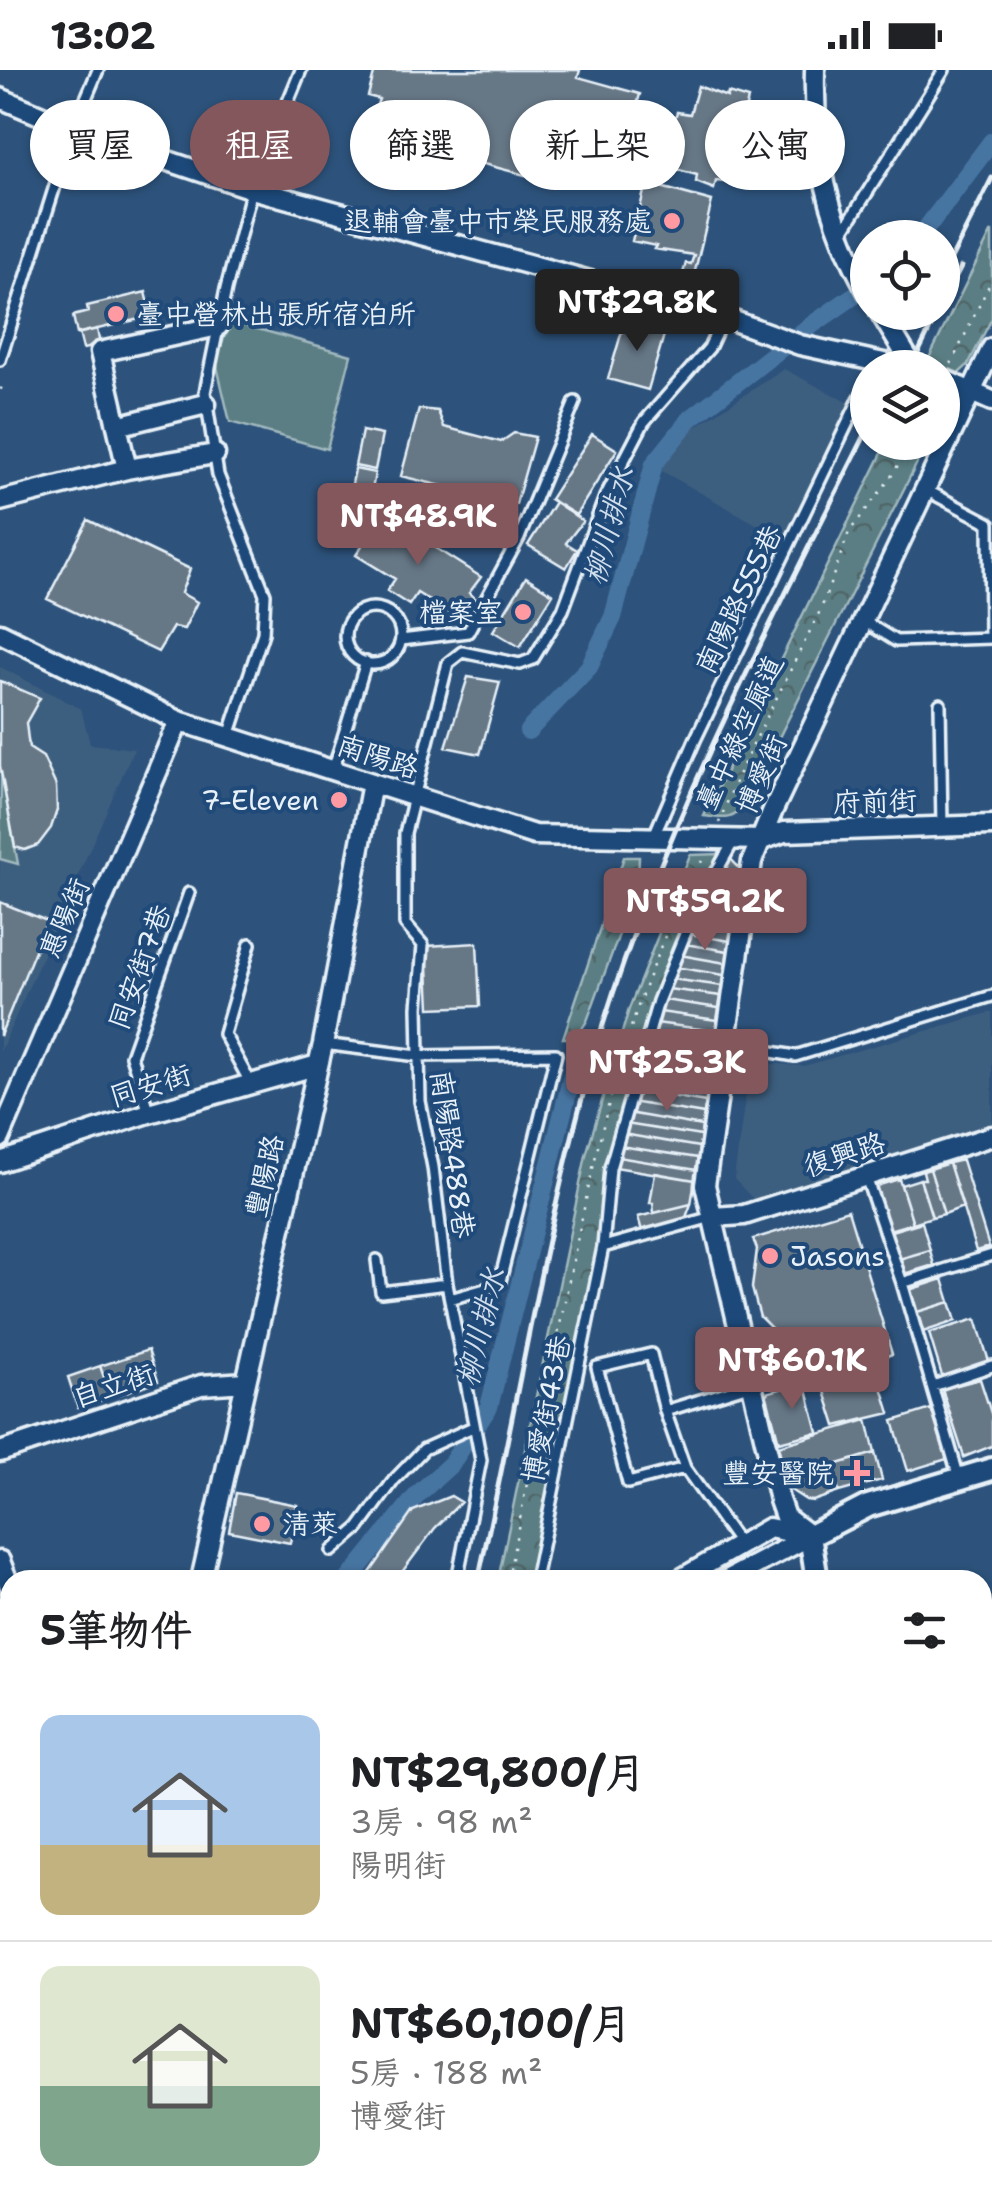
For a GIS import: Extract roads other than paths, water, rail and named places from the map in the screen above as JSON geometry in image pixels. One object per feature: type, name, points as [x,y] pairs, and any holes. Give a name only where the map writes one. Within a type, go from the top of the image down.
[{"type":"street","points":[[815,70],[814,102],[827,200],[850,260]]},
{"type":"street","points":[[0,98],[30,111]]},
{"type":"street","points":[[256,190],[723,317],[772,337],[850,358]]},
{"type":"street","points":[[127,469],[100,352],[218,326]]},
{"type":"street","name":"博愛街","points":[[810,1536],[785,1517],[705,1184],[752,861],[992,348]]},
{"type":"street","points":[[960,388],[992,402]]},
{"type":"street","points":[[117,426],[206,404]]},
{"type":"street","points":[[0,501],[127,469],[214,454]]},
{"type":"street","name":"南陽路","points":[[0,633],[179,721],[534,835],[762,840]]},
{"type":"street","name":"惠陽街","points":[[0,1138],[179,721]]},
{"type":"street","name":"豐陽路","points":[[203,1570],[323,1044],[372,783]]},
{"type":"street","name":"府前街","points":[[762,840],[784,832],[992,825]]},
{"type":"street","name":"同安街","points":[[0,1162],[149,1113],[318,1065]]},
{"type":"street","name":"復興路","points":[[712,1218],[744,1215],[992,1136]]},
{"type":"street","name":"自立街","points":[[0,1452],[201,1385],[246,1382]]},
{"type":"street","points":[[747,1570],[868,1506],[992,1469]]},
{"type":"street","points":[[696,1570],[770,1528],[810,1536]]},
{"type":"street","points":[[810,1536],[815,1570]]},
{"type":"lane","points":[[85,100],[98,70]]},
{"type":"lane","points":[[289,100],[301,70]]},
{"type":"lane","points":[[839,238],[944,70]]},
{"type":"lane","points":[[0,360],[4,333],[52,190]]},
{"type":"lane","points":[[228,737],[264,633],[265,594],[218,475],[204,392],[252,190]]},
{"type":"lane","name":"南陽路488巷","points":[[459,1570],[481,1460],[447,1284],[433,1167],[420,1100],[418,1007],[423,946],[405,924],[405,832],[412,796],[448,663],[462,652],[520,664],[533,659],[563,610],[606,497],[644,422],[710,348],[723,317]]},
{"type":"lane","points":[[401,640],[468,632],[519,538],[575,402]]},
{"type":"lane","name":"南陽路555巷","points":[[653,838],[850,419]]},
{"type":"lane","points":[[862,620],[896,642],[991,638],[990,522],[924,488]]},
{"type":"lane","points":[[368,608],[386,611],[398,623],[401,640],[386,661],[377,664],[351,653],[345,636],[351,618],[368,608]]},
{"type":"lane","points":[[333,770],[366,662]]},
{"type":"lane","points":[[940,704],[942,826]]},
{"type":"lane","name":"博愛街43巷","points":[[537,1570],[603,1246],[610,1168],[658,1001],[694,912],[735,840]]},
{"type":"lane","name":"同安街7巷","points":[[149,1113],[131,1056],[190,893]]},
{"type":"lane","points":[[250,944],[224,1034],[251,1084]]},
{"type":"lane","points":[[726,1044],[795,1056],[992,996]]},
{"type":"lane","points":[[323,1044],[418,1056],[556,1054],[499,1285],[450,1299]]},
{"type":"lane","points":[[866,1177],[902,1282],[959,1478]]},
{"type":"lane","points":[[603,1246],[712,1218]]},
{"type":"lane","points":[[902,1282],[992,1254]]},
{"type":"lane","points":[[377,1260],[381,1292],[447,1284]]},
{"type":"lane","points":[[685,1468],[628,1483],[597,1367],[652,1354],[665,1411],[685,1468],[740,1544]]},
{"type":"lane","points":[[934,1386],[992,1366]]},
{"type":"lane","points":[[665,1411],[752,1384]]},
{"type":"lane","points":[[332,1551],[359,1528],[394,1480],[424,1449],[473,1427]]},
{"type":"waterway","name":"柳川排水","points":[[933,220],[992,141]]},
{"type":"waterway","name":"柳川排水","points":[[528,731],[589,667],[613,617],[654,464],[690,419],[850,298]]},
{"type":"waterway","name":"柳川排水","points":[[356,1570],[418,1494],[451,1464],[489,1407],[580,1044]]},
{"type":"railway","points":[[960,241],[992,178]]},
{"type":"railway","points":[[920,350],[929,330]]},
{"type":"railway","points":[[480,1570],[566,1162],[603,1025],[629,947],[724,721],[852,460]]},
{"type":"place","name":"退輔會臺中市榮民服務處","points":[[672,221]]},
{"type":"place","name":"臺中營林出張所宿泊所","points":[[116,314]]},
{"type":"place","name":"檔案室","points":[[523,612]]},
{"type":"place","name":"7-Eleven","points":[[339,800]]},
{"type":"place","name":"Jasons","points":[[770,1256]]},
{"type":"place","name":"豐安醫院","points":[[857,1473]]},
{"type":"place","name":"清萊","points":[[262,1524]]}]
